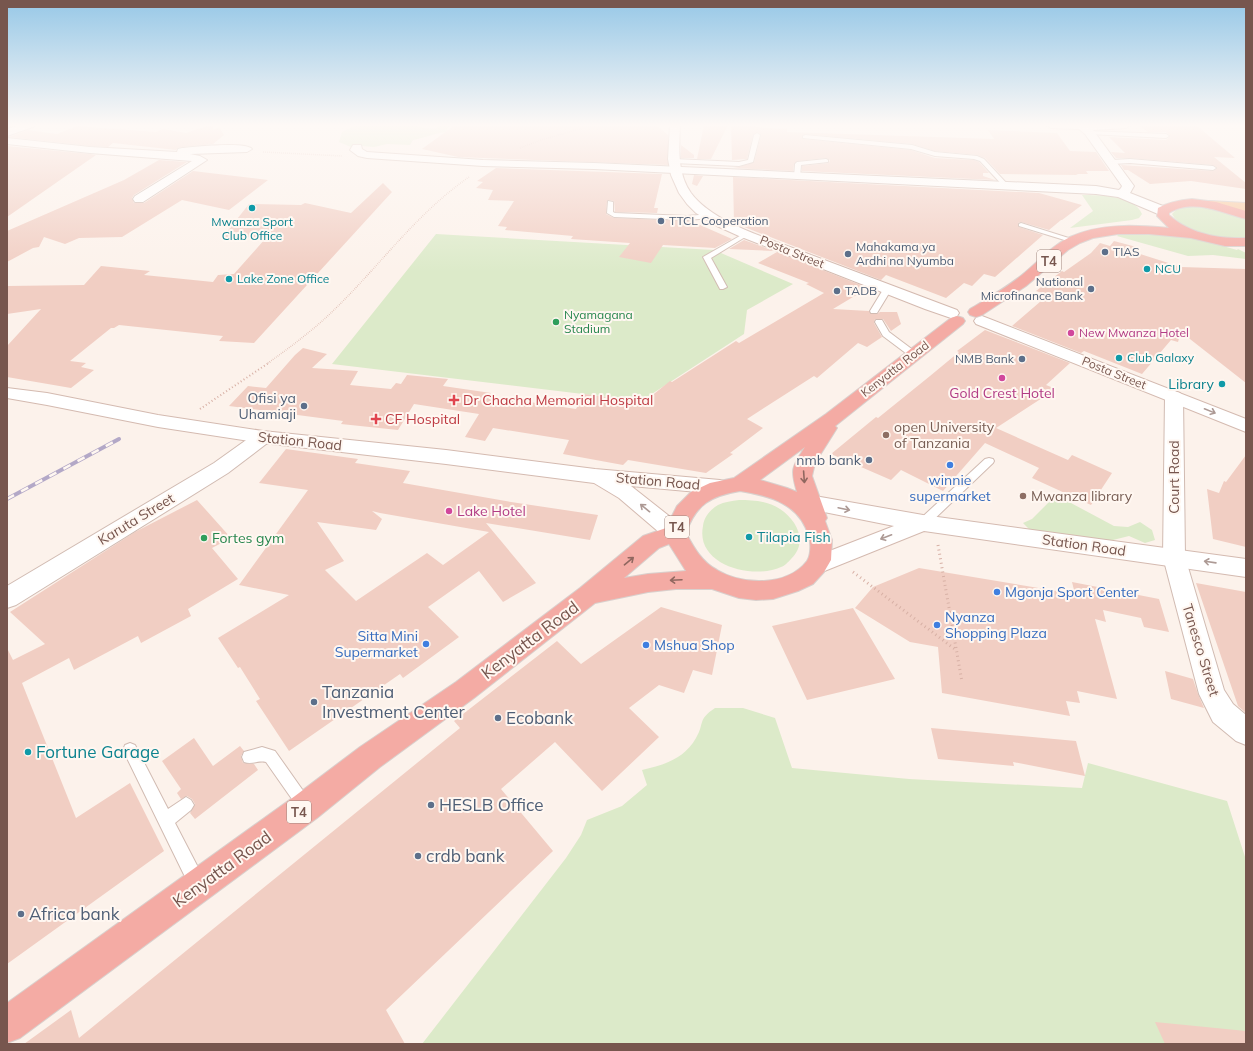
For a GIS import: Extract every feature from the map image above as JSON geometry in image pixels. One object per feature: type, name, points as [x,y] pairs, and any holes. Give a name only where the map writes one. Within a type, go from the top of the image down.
[{"type":"highway","points":[[1246,215],[1210,205],[1179,204],[1168,206],[1163,213],[1167,221],[1178,228],[1246,250]]},
{"type":"highway","name":"T4","points":[[979,317],[1073,241],[1098,233],[1129,230],[1158,223],[1163,213]]},
{"type":"highway","name":"T4","points":[[1129,230],[1194,234]]},
{"type":"highway","points":[[1209,238],[1225,241],[1246,242]]},
{"type":"highway","points":[[954,317],[973,324],[979,317]]},
{"type":"highway","name":"Kenyatta Road","points":[[730,485],[833,418],[914,355],[954,317]]},
{"type":"highway","name":"Kenyatta Road","points":[[801,500],[802,476],[805,463],[833,418]]},
{"type":"highway","name":"T4","points":[[730,485],[762,486],[801,500],[804,509],[818,526],[825,561],[804,578],[785,587],[762,591],[737,588],[714,580],[696,567],[684,552],[675,533],[679,519],[689,505],[702,494],[730,485]]},
{"type":"highway","name":"Kenyatta Road","points":[[7,1025],[306,807],[370,757],[465,690],[588,595],[651,542],[675,533]]},
{"type":"highway","name":"Kenyatta Road","points":[[588,595],[648,583],[676,580],[714,580]]},
{"type":"main road","points":[[1210,205],[1246,207]]},
{"type":"street","points":[[139,198],[179,174]]},
{"type":"street","name":"Posta Street","points":[[677,174],[683,190],[689,199],[711,216],[746,234],[954,317]]},
{"type":"street","points":[[764,174],[797,177],[1096,190],[1121,194],[1163,213]]},
{"type":"street","points":[[1120,174],[1128,186],[1127,190],[1121,194]]},
{"type":"street","name":"Posta Street","points":[[979,317],[1246,426]]},
{"type":"street","name":"Station Road","points":[[7,393],[176,424],[263,437],[446,457],[595,476],[730,485]]},
{"type":"street","name":"Court Road","points":[[1174,397],[1174,557]]},
{"type":"street","name":"Karuta Street","points":[[7,598],[220,468],[263,437]]},
{"type":"street","name":"Station Road","points":[[595,476],[626,493],[675,533]]},
{"type":"street","name":"Station Road","points":[[801,500],[928,524],[1246,568]]},
{"type":"street","name":"Station Road","points":[[825,561],[928,524]]},
{"type":"street","name":"Tanesco Street","points":[[1174,557],[1212,694],[1223,713],[1246,732]]},
{"type":"lane","points":[[995,174],[1007,187]]},
{"type":"lane","points":[[610,202],[610,213],[614,216],[687,218],[711,216]]},
{"type":"lane","points":[[1021,226],[1073,241]]},
{"type":"lane","points":[[723,287],[707,257],[746,234]]},
{"type":"lane","points":[[874,311],[887,290]]},
{"type":"lane","points":[[879,322],[886,334],[914,355]]},
{"type":"lane","points":[[928,524],[989,461]]},
{"type":"lane","points":[[130,750],[198,886]]},
{"type":"lane","points":[[249,757],[262,754],[270,756],[306,807]]},
{"type":"lane","points":[[166,820],[186,806]]},
{"type":"path","points":[[176,424],[292,346],[335,308],[428,209],[472,174]]},
{"type":"path","points":[[928,524],[962,682]]},
{"type":"path","points":[[825,561],[956,651]]},
{"type":"green space","points":[[1082,195],[1115,197],[1132,203],[1142,214],[1139,218],[1132,220],[1070,228],[1093,211]]},
{"type":"green space","points":[[1184,207],[1215,209],[1230,213],[1246,220],[1246,238],[1205,234],[1186,227],[1172,214],[1177,209]]},
{"type":"green space","name":"Nyamagana Stadium","points":[[436,234],[714,250],[793,284],[747,310],[744,334],[641,401],[332,364]]},
{"type":"green space","points":[[1119,234],[1153,234],[1191,237],[1237,250],[1238,249],[1246,253],[1246,259],[1213,255],[1188,256],[1117,236]]},
{"type":"green space","points":[[1056,495],[1114,526],[1128,527],[1140,522],[1152,530],[1155,540],[1145,543],[1129,536],[1113,540],[1102,546],[1030,530],[1023,523],[1032,519]]},
{"type":"green space","points":[[739,500],[770,504],[780,509],[792,520],[799,532],[799,546],[796,553],[784,566],[769,571],[756,572],[742,570],[728,566],[717,560],[708,551],[703,539],[703,526],[706,517],[712,509],[718,505],[725,502]]},
{"type":"green space","points":[[715,708],[743,708],[775,718],[792,768],[909,779],[1082,788],[1088,763],[1227,801],[1246,860],[1246,1044],[422,1044],[566,858],[581,835],[587,820],[622,806],[647,785],[642,770],[673,760],[686,751],[699,733],[703,719]]},
{"type":"building","points":[[7,174],[69,174],[7,217]]},
{"type":"building","points":[[134,174],[168,174],[134,195],[132,198],[134,203],[144,203],[188,174],[218,174],[268,180],[229,210],[182,200],[122,237],[79,238],[65,244],[44,237],[39,247],[33,248],[7,262],[7,231]]},
{"type":"building","points":[[487,174],[662,174],[654,208],[658,208],[657,213],[615,212],[614,201],[608,200],[606,214],[614,218],[691,221],[732,239],[715,248],[663,245],[651,263],[619,257],[630,243],[571,239],[573,236],[505,230],[507,227],[498,226],[514,201],[488,200],[493,190],[476,188],[483,182],[477,181]]},
{"type":"building","points":[[867,174],[983,174],[983,176],[995,180]]},
{"type":"building","points":[[1004,174],[1076,174],[1078,175]]},
{"type":"building","points":[[1134,174],[1235,174],[1246,183],[1246,189],[1191,181],[1150,184]]},
{"type":"building","points":[[694,175],[703,176],[697,186],[692,184]]},
{"type":"building","points":[[733,177],[1039,193],[1082,205],[1049,230],[1021,222],[1018,223],[1019,227],[1043,235],[995,277],[984,274],[972,286],[964,283],[946,298],[886,275],[881,280],[734,223]]},
{"type":"building","points":[[383,183],[392,192],[254,343],[219,341],[223,336],[119,325],[111,328],[70,361],[86,363],[81,367],[94,370],[71,388],[7,377],[7,346],[41,309],[7,314],[7,286],[84,285],[101,266],[150,271],[144,275],[213,282],[218,275],[234,274],[265,239],[258,239],[259,237],[222,238],[249,204],[301,205],[305,203],[351,213]]},
{"type":"building","points":[[744,240],[774,251],[729,249]]},
{"type":"building","points":[[1114,241],[1140,248],[1137,253],[1181,267],[1246,269],[1246,383],[1181,332],[1178,342],[1171,340],[1142,374],[1084,351],[1081,353],[1012,326],[1048,295],[1036,291],[1062,271],[1064,272],[1091,253],[1100,243],[1110,246]]},
{"type":"building","points":[[777,252],[868,288],[833,309],[869,311],[871,314],[877,314],[880,312],[897,312],[901,324],[891,331],[883,319],[875,319],[874,323],[882,337],[867,347],[858,343],[817,378],[814,376],[747,419],[763,428],[730,453],[733,454],[706,473],[628,460],[623,465],[563,454],[569,440],[493,428],[485,441],[465,437],[479,414],[414,404],[398,430],[341,424],[343,421],[229,406],[248,386],[266,388],[303,348],[327,354],[312,368],[358,371],[350,385],[391,389],[396,383],[401,384],[407,375],[448,379],[443,386],[491,393],[490,396],[576,409],[584,394],[644,402],[670,381],[672,382],[736,341],[739,343],[824,293],[806,284],[809,283],[758,263]]},
{"type":"building","points":[[985,330],[1070,363],[1046,385],[1056,389],[996,428],[1068,460],[1072,455],[1112,473],[1091,505],[1032,478],[1039,468],[985,443],[943,491],[901,470],[891,480],[831,454],[876,417],[878,418],[959,352],[957,351]]},
{"type":"building","points":[[286,449],[358,459],[355,463],[410,471],[403,483],[511,502],[598,515],[590,540],[486,523],[536,583],[503,602],[479,571],[428,607],[459,637],[403,678],[400,674],[289,751],[256,701],[260,699],[240,667],[238,668],[218,638],[289,595],[239,585],[308,490],[259,483]],"holes":[[[372,511],[489,532],[443,565],[427,553],[356,601],[325,570],[344,561],[317,522],[376,530],[382,519]]]},
{"type":"building","points":[[1246,455],[1246,547],[1213,539],[1207,489],[1219,493],[1224,481],[1226,482]]},
{"type":"building","points":[[197,500],[231,538],[212,548],[238,579],[188,609],[191,616],[141,643],[138,636],[74,670],[69,658],[22,683],[76,818],[130,783],[164,851],[7,964],[7,648],[13,660],[45,644],[10,612],[135,532]]},
{"type":"building","points":[[919,568],[1075,594],[1072,582],[1159,599],[1169,632],[1144,627],[1141,618],[1103,610],[1106,622],[1095,619],[1117,699],[1077,691],[1080,703],[1066,701],[1070,716],[942,693],[938,647],[910,642],[855,608],[873,587]]},
{"type":"building","points":[[1196,583],[1246,592],[1246,713],[1238,706]]},
{"type":"building","points":[[661,607],[722,625],[712,675],[693,670],[684,693],[659,685],[629,708],[659,737],[602,791],[555,742],[501,789],[553,851],[386,1010],[405,1044],[24,1044],[71,1010],[79,1038],[460,728],[454,721],[557,641],[581,664]]},
{"type":"building","points":[[853,608],[895,679],[807,700],[772,626]]},
{"type":"building","points":[[1165,671],[1193,679],[1204,708],[1171,699]]},
{"type":"building","points":[[931,728],[1076,741],[1085,776],[1013,762],[1014,766],[938,759]]},
{"type":"building","name":"Fortune Garage","points":[[194,738],[213,766],[240,746],[244,751],[241,756],[243,763],[254,764],[258,770],[195,819],[190,813],[195,804],[192,799],[187,796],[181,799],[177,793],[181,789],[162,761]]},
{"type":"building","points":[[1155,1022],[1246,1031],[1246,1044],[1165,1044]]},
{"type":"railway","points":[[7,499],[119,439]]},
{"type":"place","name":"Mwanza Sport Club Office","points":[[252,208]]},
{"type":"place","name":"TTCL Cooperation","points":[[661,221]]},
{"type":"place","name":"TIAS","points":[[1105,252]]},
{"type":"place","name":"Mahakama ya Ardhi na Nyumba","points":[[848,254]]},
{"type":"place","name":"NCU","points":[[1147,269]]},
{"type":"place","name":"Lake Zone Office","points":[[229,279]]},
{"type":"place","name":"National Microfinance Bank","points":[[1091,289]]},
{"type":"place","name":"TADB","points":[[837,291]]},
{"type":"place","name":"Nyamagana Stadium","points":[[556,322]]},
{"type":"place","name":"New Mwanza Hotel","points":[[1071,333]]},
{"type":"place","name":"Club Galaxy","points":[[1119,358]]},
{"type":"place","name":"NMB Bank","points":[[1022,359]]},
{"type":"place","name":"Gold Crest Hotel","points":[[1002,378]]},
{"type":"place","name":"Library","points":[[1222,384]]},
{"type":"place","name":"Dr Chacha Memorial Hospital","points":[[454,400]]},
{"type":"place","name":"Ofisi ya Uhamiaji","points":[[304,406]]},
{"type":"place","name":"CF Hospital","points":[[376,419]]},
{"type":"place","name":"open University of Tanzania","points":[[886,435]]},
{"type":"place","name":"nmb bank","points":[[869,460]]},
{"type":"place","name":"winnie supermarket","points":[[950,465]]},
{"type":"place","name":"Mwanza library","points":[[1023,496]]},
{"type":"place","name":"Lake Hotel","points":[[449,511]]},
{"type":"place","name":"Tilapia Fish","points":[[749,537]]},
{"type":"place","name":"Fortes gym","points":[[204,538]]},
{"type":"place","name":"Mgonja Sport Center","points":[[997,592]]},
{"type":"place","name":"Nyanza Shopping Plaza","points":[[937,625]]},
{"type":"place","name":"Sitta Mini Supermarket","points":[[426,644]]},
{"type":"place","name":"Mshua Shop","points":[[646,645]]},
{"type":"place","name":"Tanzania Investment Center","points":[[314,702]]},
{"type":"place","name":"Ecobank","points":[[498,718]]},
{"type":"place","name":"Fortune Garage","points":[[28,752]]},
{"type":"place","name":"HESLB Office","points":[[431,805]]},
{"type":"place","name":"crdb bank","points":[[418,856]]},
{"type":"place","name":"Africa bank","points":[[21,914]]}]
